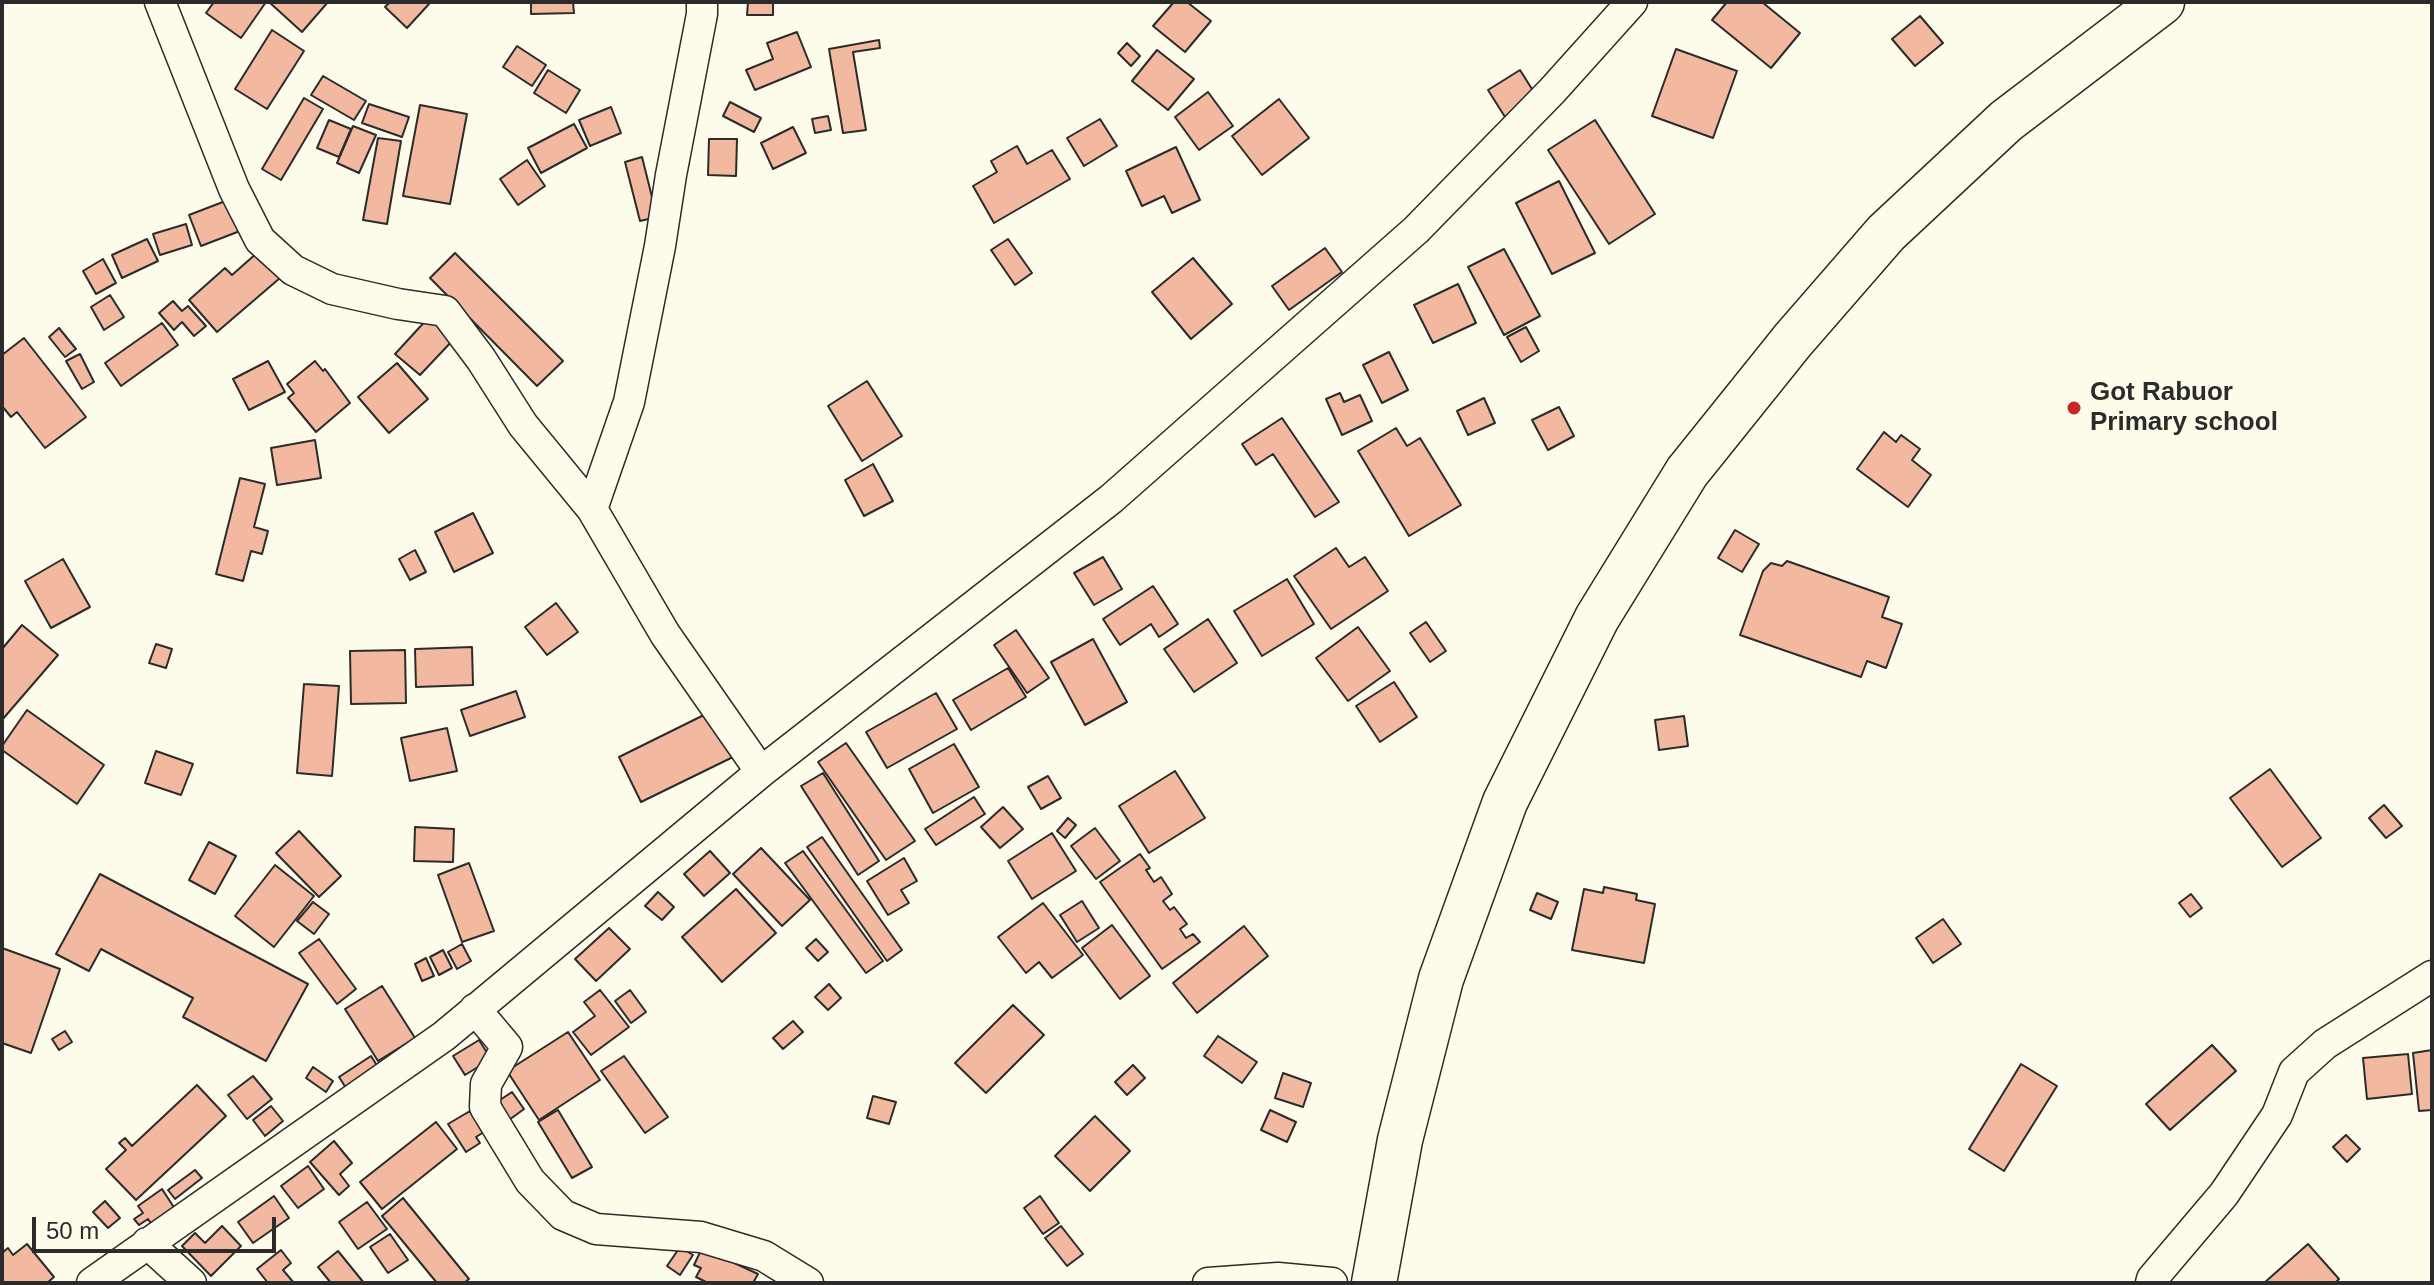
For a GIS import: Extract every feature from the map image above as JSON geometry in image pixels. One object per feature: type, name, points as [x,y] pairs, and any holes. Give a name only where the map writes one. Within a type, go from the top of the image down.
[{"type":"highway","points":[[1374,1283],[1400,1140],[1441,979],[1505,802],[1597,618],[1670,498],[1687,472],[1783,352],[1886,233],[2006,121],[2162,2]]},
{"type":"street","points":[[160,2],[234,189],[260,240],[293,270],[332,289],[445,311],[481,359],[523,425],[592,509],[665,634],[761,772]]},
{"type":"street","points":[[592,509],[629,402],[660,246],[702,2]]},
{"type":"street","points":[[92,1283],[444,1036],[761,772],[1111,499],[1416,230],[1552,91],[1632,2]]},
{"type":"street","points":[[2151,1283],[2224,1194],[2277,1115],[2294,1072],[2325,1044],[2432,976]]},
{"type":"street","points":[[475,1009],[507,1047],[486,1084],[485,1107],[530,1181],[563,1215],[596,1229],[701,1237],[764,1256],[808,1283]]},
{"type":"street","points":[[147,1243],[191,1283]]},
{"type":"street","points":[[1208,1283],[1278,1278],[1332,1283]]},
{"type":"building","points":[[214,2],[266,2],[241,38],[206,13]]},
{"type":"building","points":[[269,2],[328,2],[302,32]]},
{"type":"building","points":[[390,2],[429,4],[407,28],[385,7]]},
{"type":"building","points":[[531,2],[573,2],[574,13],[531,14]]},
{"type":"building","points":[[748,2],[773,2],[773,15],[747,15]]},
{"type":"building","points":[[1174,2],[1187,2],[1211,21],[1185,52],[1153,26]]},
{"type":"building","points":[[1727,2],[1762,2],[1800,33],[1771,68],[1712,20]]},
{"type":"building","points":[[1920,16],[1943,43],[1915,66],[1892,39]]},
{"type":"building","points":[[272,30],[304,51],[267,109],[235,89]]},
{"type":"building","points":[[797,32],[811,67],[755,90],[746,70],[773,59],[767,43]]},
{"type":"building","points":[[879,40],[880,48],[853,52],[866,130],[843,133],[829,49]]},
{"type":"building","points":[[1127,43],[1140,56],[1131,66],[1118,53]]},
{"type":"building","points":[[517,46],[546,65],[532,86],[503,67]]},
{"type":"building","points":[[1676,49],[1737,71],[1713,138],[1652,116]]},
{"type":"building","points":[[1157,50],[1194,79],[1168,110],[1132,81]]},
{"type":"building","points":[[548,70],[580,90],[566,113],[534,93]]},
{"type":"building","points":[[1520,70],[1537,97],[1505,117],[1488,90]]},
{"type":"building","points":[[323,76],[366,101],[354,120],[311,95]]},
{"type":"building","points":[[1208,92],[1233,126],[1199,150],[1175,117]]},
{"type":"building","points":[[304,98],[323,109],[281,180],[262,169]]},
{"type":"building","points":[[1279,99],[1309,138],[1262,175],[1232,136]]},
{"type":"building","points":[[730,102],[761,118],[754,132],[723,116]]},
{"type":"building","points":[[369,104],[409,117],[402,137],[362,123]]},
{"type":"building","points":[[420,105],[467,114],[450,204],[403,196]]},
{"type":"building","points":[[611,107],[621,133],[590,146],[579,120]]},
{"type":"building","points":[[828,116],[831,130],[815,133],[812,119]]},
{"type":"building","points":[[1100,119],[1117,146],[1084,166],[1067,138]]},
{"type":"building","points":[[329,120],[351,129],[339,157],[317,148]]},
{"type":"building","points":[[1595,120],[1655,214],[1609,244],[1548,150]]},
{"type":"building","points":[[574,124],[587,148],[541,173],[528,148]]},
{"type":"building","points":[[353,126],[376,135],[359,173],[337,163]]},
{"type":"building","points":[[793,127],[806,153],[773,169],[761,143]]},
{"type":"building","points":[[378,138],[401,141],[387,224],[363,220]]},
{"type":"building","points":[[709,139],[737,139],[736,176],[708,175]]},
{"type":"building","points":[[1017,146],[1027,164],[1052,150],[1070,179],[994,223],[973,186],[997,172],[991,161]]},
{"type":"building","points":[[1176,147],[1200,200],[1172,213],[1164,196],[1142,206],[1126,171]]},
{"type":"building","points":[[642,157],[657,217],[640,221],[625,162]]},
{"type":"building","points":[[527,160],[545,186],[518,205],[500,179]]},
{"type":"building","points":[[1559,181],[1595,253],[1552,274],[1516,203]]},
{"type":"building","points":[[228,200],[240,231],[201,246],[189,215]]},
{"type":"building","points":[[186,224],[192,245],[160,255],[153,234]]},
{"type":"building","points":[[147,239],[158,261],[122,278],[112,255]]},
{"type":"building","points":[[1008,239],[1032,273],[1015,285],[991,250]]},
{"type":"building","points":[[1325,248],[1342,272],[1289,310],[1272,286]]},
{"type":"building","points":[[1504,249],[1540,316],[1504,335],[1468,267]]},
{"type":"building","points":[[258,252],[280,278],[217,332],[189,300],[225,268],[232,275]]},
{"type":"building","points":[[455,253],[563,361],[537,386],[430,278]]},
{"type":"building","points":[[1193,258],[1232,304],[1191,339],[1152,292]]},
{"type":"building","points":[[103,259],[116,283],[96,294],[83,271]]},
{"type":"building","points":[[1458,284],[1476,323],[1433,343],[1414,305]]},
{"type":"building","points":[[110,295],[124,317],[104,330],[91,307]]},
{"type":"building","points":[[173,301],[182,311],[188,306],[206,326],[194,336],[182,322],[174,330],[159,313]]},
{"type":"building","points":[[429,317],[454,339],[420,375],[395,354]]},
{"type":"building","points":[[162,323],[178,345],[121,386],[105,363]]},
{"type":"building","points":[[1526,327],[1539,351],[1521,362],[1507,337]]},
{"type":"building","points":[[59,328],[76,349],[65,357],[49,337]]},
{"type":"building","points":[[24,338],[86,417],[45,448],[17,412],[11,417],[2,406],[2,355]]},
{"type":"building","points":[[1389,352],[1408,390],[1382,403],[1363,365]]},
{"type":"building","points":[[80,354],[94,382],[82,389],[66,361]]},
{"type":"building","points":[[268,361],[285,392],[249,410],[233,379]]},
{"type":"building","points":[[315,361],[323,371],[325,369],[350,403],[316,432],[288,398],[294,393],[287,384]]},
{"type":"building","points":[[397,363],[428,399],[389,433],[358,397]]},
{"type":"building","points":[[867,381],[902,436],[862,461],[828,406]]},
{"type":"building","points":[[1340,393],[1344,402],[1360,395],[1372,421],[1342,435],[1326,399]]},
{"type":"building","points":[[1484,398],[1495,423],[1468,435],[1457,411]]},
{"type":"building","points":[[1559,407],[1574,436],[1548,450],[1532,420]]},
{"type":"building","points":[[1282,418],[1339,502],[1315,517],[1273,454],[1256,465],[1242,444]]},
{"type":"building","points":[[1396,428],[1407,446],[1420,438],[1461,505],[1409,536],[1358,451]]},
{"type":"building","points":[[1884,432],[1896,442],[1901,435],[1920,449],[1912,460],[1931,475],[1908,507],[1857,469]]},
{"type":"building","points":[[315,440],[321,478],[277,485],[271,448]]},
{"type":"building","points":[[873,464],[893,501],[864,516],[845,480]]},
{"type":"building","points":[[240,478],[265,484],[254,527],[268,531],[262,554],[251,551],[243,581],[216,574]]},
{"type":"building","points":[[473,513],[493,553],[454,572],[435,532]]},
{"type":"building","points":[[1735,530],[1759,544],[1742,572],[1718,558]]},
{"type":"building","points":[[1336,548],[1349,567],[1365,557],[1388,591],[1331,629],[1294,576]]},
{"type":"building","points":[[415,550],[426,572],[410,580],[399,559]]},
{"type":"building","points":[[1103,557],[1122,589],[1094,605],[1074,573]]},
{"type":"building","points":[[63,559],[90,607],[51,628],[25,581]]},
{"type":"building","points":[[1787,561],[1889,597],[1882,617],[1902,624],[1886,668],[1867,661],[1861,677],[1740,635],[1763,571],[1771,563],[1782,566]]},
{"type":"building","points":[[1287,579],[1314,624],[1262,656],[1234,611]]},
{"type":"building","points":[[1153,586],[1178,624],[1159,637],[1151,624],[1120,645],[1103,619]]},
{"type":"building","points":[[556,603],[578,632],[547,655],[525,627]]},
{"type":"building","points":[[1208,619],[1237,663],[1194,692],[1164,649]]},
{"type":"building","points":[[1426,622],[1446,651],[1430,662],[1410,633]]},
{"type":"building","points":[[22,625],[58,655],[2,720],[2,649]]},
{"type":"building","points":[[1358,627],[1390,671],[1348,701],[1316,658]]},
{"type":"building","points":[[1016,630],[1049,678],[1027,693],[994,645]]},
{"type":"building","points":[[1093,639],[1127,702],[1085,725],[1051,662]]},
{"type":"building","points":[[156,644],[172,649],[166,668],[149,663]]},
{"type":"building","points":[[472,647],[473,685],[416,687],[415,649]]},
{"type":"building","points":[[405,650],[406,703],[351,704],[350,651]]},
{"type":"building","points":[[1008,668],[1026,697],[971,730],[953,700]]},
{"type":"building","points":[[1394,682],[1417,717],[1380,742],[1356,706]]},
{"type":"building","points":[[304,684],[339,686],[332,776],[297,773]]},
{"type":"building","points":[[516,691],[525,717],[470,736],[461,710]]},
{"type":"building","points":[[936,693],[957,729],[887,768],[866,732]]},
{"type":"building","points":[[27,710],[104,765],[77,804],[2,750]]},
{"type":"building","points":[[710,712],[733,757],[641,802],[619,757]]},
{"type":"building","points":[[1684,716],[1688,746],[1659,750],[1655,720]]},
{"type":"building","points":[[447,728],[457,771],[410,781],[401,738]]},
{"type":"building","points":[[846,743],[915,841],[886,860],[818,762]]},
{"type":"building","points":[[954,744],[979,787],[933,813],[909,769]]},
{"type":"building","points":[[156,751],[193,764],[181,795],[145,783]]},
{"type":"building","points":[[2270,769],[2321,838],[2282,867],[2230,798]]},
{"type":"building","points":[[1175,771],[1205,818],[1149,853],[1119,806]]},
{"type":"building","points":[[823,773],[879,861],[858,875],[801,786]]},
{"type":"building","points":[[1048,776],[1061,798],[1041,809],[1028,787]]},
{"type":"building","points":[[974,797],[985,814],[936,845],[925,829]]},
{"type":"building","points":[[2384,805],[2402,826],[2386,838],[2369,818]]},
{"type":"building","points":[[1003,807],[1023,829],[1000,848],[981,827]]},
{"type":"building","points":[[1068,818],[1076,825],[1065,838],[1057,831]]},
{"type":"building","points":[[415,827],[454,829],[453,862],[414,861]]},
{"type":"building","points":[[1095,828],[1120,861],[1096,879],[1071,846]]},
{"type":"building","points":[[299,831],[341,876],[319,897],[276,853]]},
{"type":"building","points":[[1052,833],[1076,871],[1032,899],[1008,861]]},
{"type":"building","points":[[822,837],[902,950],[887,961],[807,847]]},
{"type":"building","points":[[209,842],[236,856],[215,894],[189,880]]},
{"type":"building","points":[[761,848],[810,900],[782,926],[733,874]]},
{"type":"building","points":[[710,851],[730,873],[704,896],[684,874]]},
{"type":"building","points":[[803,851],[883,961],[866,973],[785,863]]},
{"type":"building","points":[[1140,854],[1150,868],[1146,870],[1154,882],[1161,877],[1172,894],[1163,901],[1170,910],[1174,907],[1187,924],[1180,929],[1186,938],[1193,934],[1200,942],[1162,969],[1100,882]]},
{"type":"building","points":[[904,858],[917,881],[901,890],[909,903],[888,915],[867,881]]},
{"type":"building","points":[[469,863],[494,931],[462,942],[438,875]]},
{"type":"building","points":[[275,865],[314,896],[274,947],[235,916]]},
{"type":"building","points":[[100,874],[308,984],[266,1061],[183,1017],[193,998],[101,949],[89,971],[56,954]]},
{"type":"building","points":[[1604,887],[1637,894],[1636,900],[1655,904],[1644,963],[1572,950],[1584,889],[1603,893]]},
{"type":"building","points":[[736,889],[776,933],[722,982],[682,937]]},
{"type":"building","points":[[658,892],[674,907],[662,920],[645,906]]},
{"type":"building","points":[[1537,893],[1558,902],[1551,919],[1530,910]]},
{"type":"building","points":[[2191,894],[2202,908],[2190,917],[2179,903]]},
{"type":"building","points":[[1082,901],[1099,928],[1077,942],[1060,915]]},
{"type":"building","points":[[313,902],[329,914],[314,934],[297,921]]},
{"type":"building","points":[[1043,903],[1083,955],[1052,978],[1039,962],[1026,973],[998,937]]},
{"type":"building","points":[[1943,919],[1961,944],[1933,963],[1916,938]]},
{"type":"building","points":[[1112,925],[1150,976],[1120,999],[1082,948]]},
{"type":"building","points":[[1244,926],[1268,956],[1197,1013],[1173,983]]},
{"type":"building","points":[[609,928],[630,949],[596,981],[575,959]]},
{"type":"building","points":[[319,939],[356,989],[337,1004],[299,953]]},
{"type":"building","points":[[816,939],[828,952],[818,961],[806,948]]},
{"type":"building","points":[[462,944],[471,961],[457,969],[448,952]]},
{"type":"building","points":[[2,948],[60,969],[31,1053],[2,1043]]},
{"type":"building","points":[[443,950],[452,968],[439,975],[430,957]]},
{"type":"building","points":[[426,958],[434,976],[422,981],[415,964]]},
{"type":"building","points":[[829,984],[841,998],[828,1010],[815,997]]},
{"type":"building","points":[[382,986],[415,1038],[378,1061],[345,1009]]},
{"type":"building","points":[[600,990],[629,1027],[591,1055],[573,1032],[595,1016],[584,1002]]},
{"type":"building","points":[[630,990],[646,1012],[631,1023],[615,1001]]},
{"type":"building","points":[[1013,1005],[1044,1035],[986,1093],[955,1063]]},
{"type":"building","points":[[793,1021],[803,1032],[783,1049],[773,1038]]},
{"type":"building","points":[[65,1031],[72,1042],[59,1050],[52,1039]]},
{"type":"building","points":[[568,1032],[600,1080],[539,1120],[507,1071]]},
{"type":"building","points":[[1218,1036],[1257,1062],[1242,1083],[1204,1056]]},
{"type":"building","points":[[479,1040],[491,1059],[465,1075],[453,1056]]},
{"type":"building","points":[[2212,1045],[2236,1071],[2170,1130],[2146,1104]]},
{"type":"building","points":[[2432,1050],[2432,1110],[2419,1111],[2413,1053]]},
{"type":"building","points":[[2408,1054],[2412,1094],[2367,1099],[2363,1058]]},
{"type":"building","points":[[371,1056],[378,1067],[346,1088],[339,1077]]},
{"type":"building","points":[[624,1056],[668,1117],[645,1133],[601,1071]]},
{"type":"building","points":[[2021,1064],[2057,1086],[2004,1171],[1969,1149]]},
{"type":"building","points":[[1133,1065],[1145,1078],[1127,1095],[1115,1082]]},
{"type":"building","points":[[313,1067],[333,1081],[326,1092],[306,1078]]},
{"type":"building","points":[[1283,1073],[1311,1083],[1303,1107],[1275,1098]]},
{"type":"building","points":[[253,1076],[272,1099],[247,1119],[228,1095]]},
{"type":"building","points":[[197,1085],[226,1116],[136,1200],[106,1169],[126,1150],[119,1143],[125,1138],[132,1146]]},
{"type":"building","points":[[512,1092],[524,1109],[509,1120],[497,1102]]},
{"type":"building","points":[[873,1096],[896,1102],[889,1124],[867,1118]]},
{"type":"building","points":[[271,1106],[283,1121],[265,1136],[253,1120]]},
{"type":"building","points":[[558,1110],[592,1167],[572,1178],[538,1122]]},
{"type":"building","points":[[1270,1110],[1296,1122],[1287,1142],[1261,1130]]},
{"type":"building","points":[[470,1111],[484,1132],[476,1137],[480,1143],[466,1152],[448,1124]]},
{"type":"building","points":[[1095,1116],[1130,1151],[1090,1191],[1055,1156]]},
{"type":"building","points":[[436,1122],[457,1149],[382,1209],[360,1182]]},
{"type":"building","points":[[2346,1135],[2360,1149],[2347,1162],[2333,1147]]},
{"type":"building","points":[[334,1141],[352,1163],[340,1174],[349,1186],[339,1195],[310,1162]]},
{"type":"building","points":[[308,1166],[324,1189],[298,1208],[281,1186]]},
{"type":"building","points":[[195,1170],[202,1178],[175,1199],[168,1190]]},
{"type":"building","points":[[162,1189],[175,1209],[152,1225],[148,1219],[139,1225],[134,1219],[143,1213],[138,1206]]},
{"type":"building","points":[[274,1196],[289,1218],[253,1243],[238,1222]]},
{"type":"building","points":[[1040,1196],[1059,1223],[1043,1234],[1024,1208]]},
{"type":"building","points":[[403,1198],[469,1279],[464,1283],[437,1283],[382,1216]]},
{"type":"building","points":[[105,1201],[120,1218],[108,1228],[93,1212]]},
{"type":"building","points":[[367,1202],[387,1229],[358,1249],[339,1222]]},
{"type":"building","points":[[222,1226],[241,1246],[211,1276],[182,1246],[195,1233],[205,1243]]},
{"type":"building","points":[[1061,1226],[1083,1254],[1067,1266],[1045,1238]]},
{"type":"building","points":[[390,1234],[408,1260],[388,1273],[370,1247]]},
{"type":"building","points":[[27,1244],[54,1277],[47,1283],[2,1283],[2,1253],[8,1248],[13,1255]]},
{"type":"building","points":[[2308,1244],[2339,1279],[2335,1283],[2264,1283]]},
{"type":"building","points":[[680,1247],[693,1255],[680,1275],[667,1266]]},
{"type":"building","points":[[702,1248],[758,1274],[753,1283],[708,1283],[696,1277],[701,1268],[694,1265]]},
{"type":"building","points":[[281,1250],[291,1263],[283,1270],[294,1283],[268,1283],[257,1269]]},
{"type":"building","points":[[338,1251],[364,1283],[331,1283],[318,1267]]},
{"type":"place","name":"Got Rabuor Primary school","points":[[2074,408]]}]
